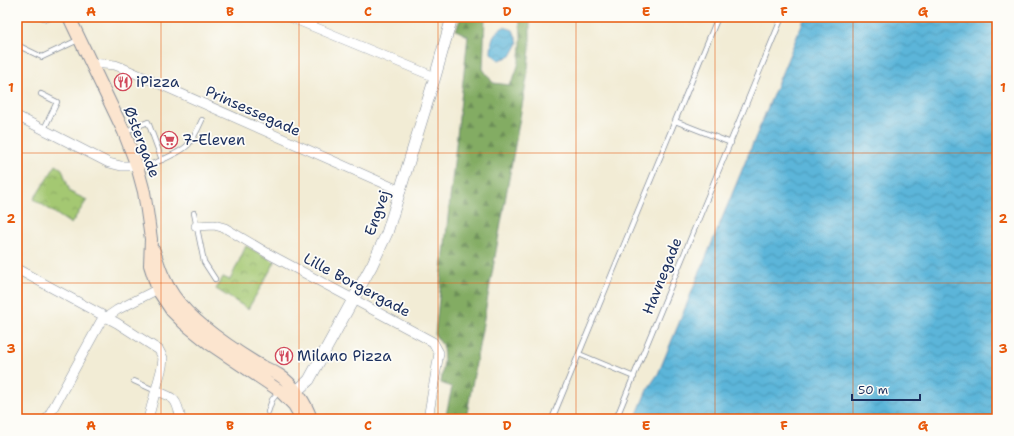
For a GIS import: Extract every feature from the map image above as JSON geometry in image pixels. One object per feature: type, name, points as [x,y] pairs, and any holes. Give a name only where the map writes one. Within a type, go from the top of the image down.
[{"type":"main road","name":"Østergade","points":[[69,17],[124,132],[137,166],[144,192],[150,239],[150,265],[162,287],[172,311],[210,344],[283,387],[292,395]]},
{"type":"main road","points":[[292,395],[302,419]]},
{"type":"main road","points":[[292,395],[307,408],[311,419]]},
{"type":"street","points":[[290,17],[435,77]]},
{"type":"street","name":"Engvej","points":[[292,395],[307,382],[372,265],[387,233],[401,192],[452,17]]},
{"type":"street","name":"Prinsessegade","points":[[92,63],[115,65],[123,68],[401,192]]},
{"type":"street","points":[[17,116],[109,163],[121,166],[137,166]]},
{"type":"street","name":"Lille Borgergade","points":[[196,226],[214,225],[225,228],[269,254],[354,298],[433,342],[439,353],[428,419]]},
{"type":"street","points":[[17,269],[107,317],[159,350],[163,358],[163,363],[148,419]]},
{"type":"street","points":[[47,419],[97,325],[107,317],[162,287]]},
{"type":"street","points":[[156,391],[170,395],[176,402],[181,419]]},
{"type":"lane","points":[[41,17],[47,19],[52,17]]},
{"type":"lane","points":[[552,419],[718,17]]},
{"type":"lane","name":"Havnegade","points":[[616,419],[782,17]]},
{"type":"lane","points":[[17,45],[42,57],[80,39]]},
{"type":"lane","points":[[41,94],[57,102],[44,129]]},
{"type":"lane","points":[[137,166],[149,165],[185,149],[194,139],[202,120]]},
{"type":"lane","points":[[675,121],[731,143]]},
{"type":"lane","points":[[124,132],[148,122],[162,160]]},
{"type":"lane","points":[[194,213],[204,262],[215,279]]},
{"type":"lane","points":[[579,354],[634,377]]},
{"type":"lane","points":[[134,381],[156,391]]},
{"type":"lane","points":[[268,412],[272,400],[283,387]]},
{"type":"green space","points":[[461,17],[485,17],[483,69],[493,83],[510,85],[514,77],[519,60],[521,43],[519,17],[530,17],[530,48],[527,78],[466,419],[435,419],[436,414],[446,415],[452,387],[441,383],[444,361],[443,346],[435,335],[468,36],[456,30]]},
{"type":"green space","points":[[56,165],[62,169],[70,192],[87,200],[71,224],[34,199]]},
{"type":"green space","points":[[246,246],[275,262],[248,309],[216,289],[223,277],[230,280]]},
{"type":"water","points":[[805,17],[997,17],[997,419],[635,419],[647,390],[658,374]]},
{"type":"water","points":[[504,27],[513,30],[518,43],[511,56],[499,60],[491,53],[492,40],[494,35]]},
{"type":"place","name":"iPizza","points":[[123,82]]},
{"type":"place","name":"7-Eleven","points":[[169,140]]},
{"type":"place","name":"Milano Pizza","points":[[284,356]]}]
